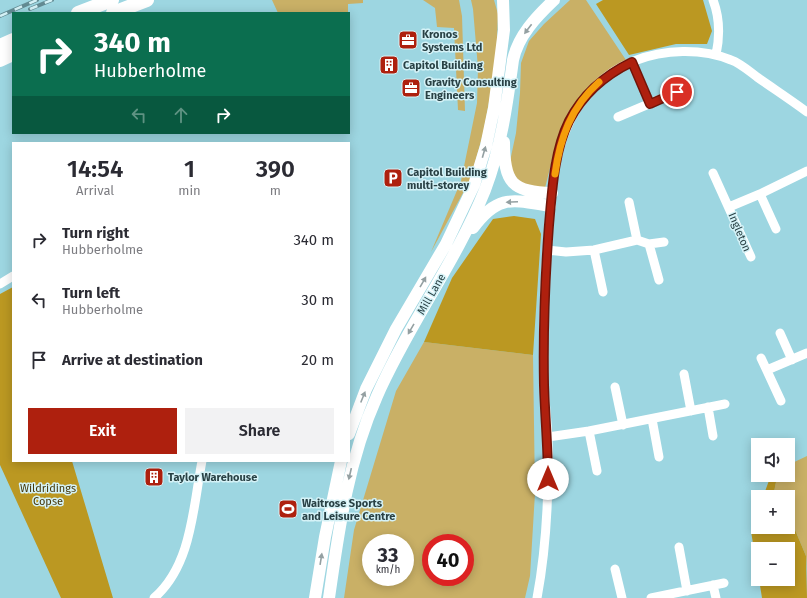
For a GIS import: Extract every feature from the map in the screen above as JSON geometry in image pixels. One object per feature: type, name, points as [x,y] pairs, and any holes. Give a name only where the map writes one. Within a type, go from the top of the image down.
[{"type":"highway","points":[[81,12],[112,0]]},
{"type":"highway","points":[[116,12],[147,0]]},
{"type":"highway","points":[[0,46],[12,40]]},
{"type":"highway","points":[[0,60],[12,54]]},
{"type":"main road","name":"Mill Lane","points":[[350,431],[366,389],[396,329],[446,244],[474,184],[486,146],[494,108],[504,30],[503,0]]},
{"type":"main road","name":"Mill Lane","points":[[329,598],[346,491],[359,442],[377,396],[403,343],[455,252],[484,191],[496,155],[504,121],[516,49],[529,27],[554,0]]},
{"type":"main road","points":[[504,121],[504,158],[506,170],[511,180],[522,190],[552,193]]},
{"type":"main road","points":[[455,252],[476,223],[493,207],[504,202],[515,201],[550,206]]},
{"type":"main road","points":[[315,598],[331,504],[341,462]]},
{"type":"street","points":[[713,0],[719,22],[720,35],[716,55]]},
{"type":"street","points":[[537,598],[546,529],[548,483],[548,437],[544,387],[543,325],[550,206],[562,140],[574,113],[598,83],[615,70],[654,54],[666,52],[690,52],[716,55],[733,60],[805,108]]},
{"type":"street","points":[[632,62],[650,104]]},
{"type":"street","points":[[618,117],[677,92]]},
{"type":"street","name":"Ingleton","points":[[729,207],[807,171]]},
{"type":"street","name":"Ingleton","points":[[713,173],[751,258]]},
{"type":"street","points":[[760,194],[776,229]]},
{"type":"street","points":[[629,202],[636,240]]},
{"type":"street","points":[[547,250],[566,252],[594,250],[636,240],[649,244],[664,242]]},
{"type":"street","points":[[649,244],[658,280]]},
{"type":"street","points":[[594,250],[603,292]]},
{"type":"street","points":[[0,284],[12,277]]},
{"type":"street","points":[[780,333],[792,360]]},
{"type":"street","points":[[767,370],[807,353]]},
{"type":"street","points":[[761,358],[781,401]]},
{"type":"street","points":[[684,374],[691,411]]},
{"type":"street","points":[[615,387],[623,425]]},
{"type":"street","points":[[548,437],[589,432],[725,404]]},
{"type":"street","points":[[708,407],[713,436]]},
{"type":"street","points":[[652,419],[659,457]]},
{"type":"street","points":[[589,432],[597,471]]},
{"type":"street","points":[[154,598],[164,588],[173,574],[185,548],[189,536],[202,462]]},
{"type":"street","points":[[679,547],[687,591]]},
{"type":"street","points":[[615,568],[622,598]]},
{"type":"street","points":[[653,598],[724,583]]},
{"type":"street","points":[[713,585],[716,598]]},
{"type":"shaded area","points":[[272,0],[363,0],[363,3],[348,4],[348,12],[278,12]]},
{"type":"shaded area","points":[[423,0],[459,0],[462,16],[465,111],[458,110],[454,28],[437,27],[435,8]]},
{"type":"shaded area","points":[[471,0],[494,0],[498,14],[496,65],[483,134],[470,180],[431,252],[461,181],[477,103],[478,68]]},
{"type":"shaded area","points":[[570,0],[586,0],[626,60],[598,79],[562,128],[545,188],[520,184],[509,166],[516,133],[521,63],[529,41],[544,24]]},
{"type":"shaded area","points":[[424,342],[533,355],[535,493],[530,576],[525,598],[344,598],[354,530],[396,391]]},
{"type":"shaded area","points":[[807,456],[807,569],[806,556],[795,530],[795,490],[774,490],[776,482],[795,482],[795,462]]},
{"type":"green space","points":[[603,0],[703,0],[712,31],[707,44],[676,44],[629,55],[596,4]]},
{"type":"green space","points":[[514,216],[535,219],[541,234],[533,355],[424,342],[452,278],[493,219]]},
{"type":"green space","name":"Wildridings Copse","points":[[12,288],[12,462],[72,462],[113,598],[61,598],[0,465],[0,294]]},
{"type":"green space","points":[[768,482],[776,482],[774,490],[766,490]]},
{"type":"green space","points":[[795,530],[806,556],[807,598],[762,598],[760,586],[795,586],[795,542],[753,542],[751,534],[795,534]]},
{"type":"railway","points":[[0,16],[37,0]]},
{"type":"railway","points":[[30,9],[52,0]]},
{"type":"slow traffic","points":[[555,174],[558,152],[569,121],[581,103],[599,82]]},
{"type":"place","name":"Kronos Systems Ltd","points":[[408,40]]},
{"type":"place","name":"Capitol Building","points":[[389,65]]},
{"type":"place","name":"Gravity Consulting Engineers","points":[[411,88]]},
{"type":"place","name":"Capitol Building multi-storey","points":[[393,178]]},
{"type":"place","name":"Taylor Warehouse","points":[[154,477]]},
{"type":"place","name":"Waitrose Sports and Leisure Centre","points":[[288,509]]},
{"type":"route","points":[[548,479],[548,437],[544,387],[543,325],[550,206],[558,152],[566,128],[581,103],[598,83],[622,66],[632,62],[650,104],[677,92]]}]
